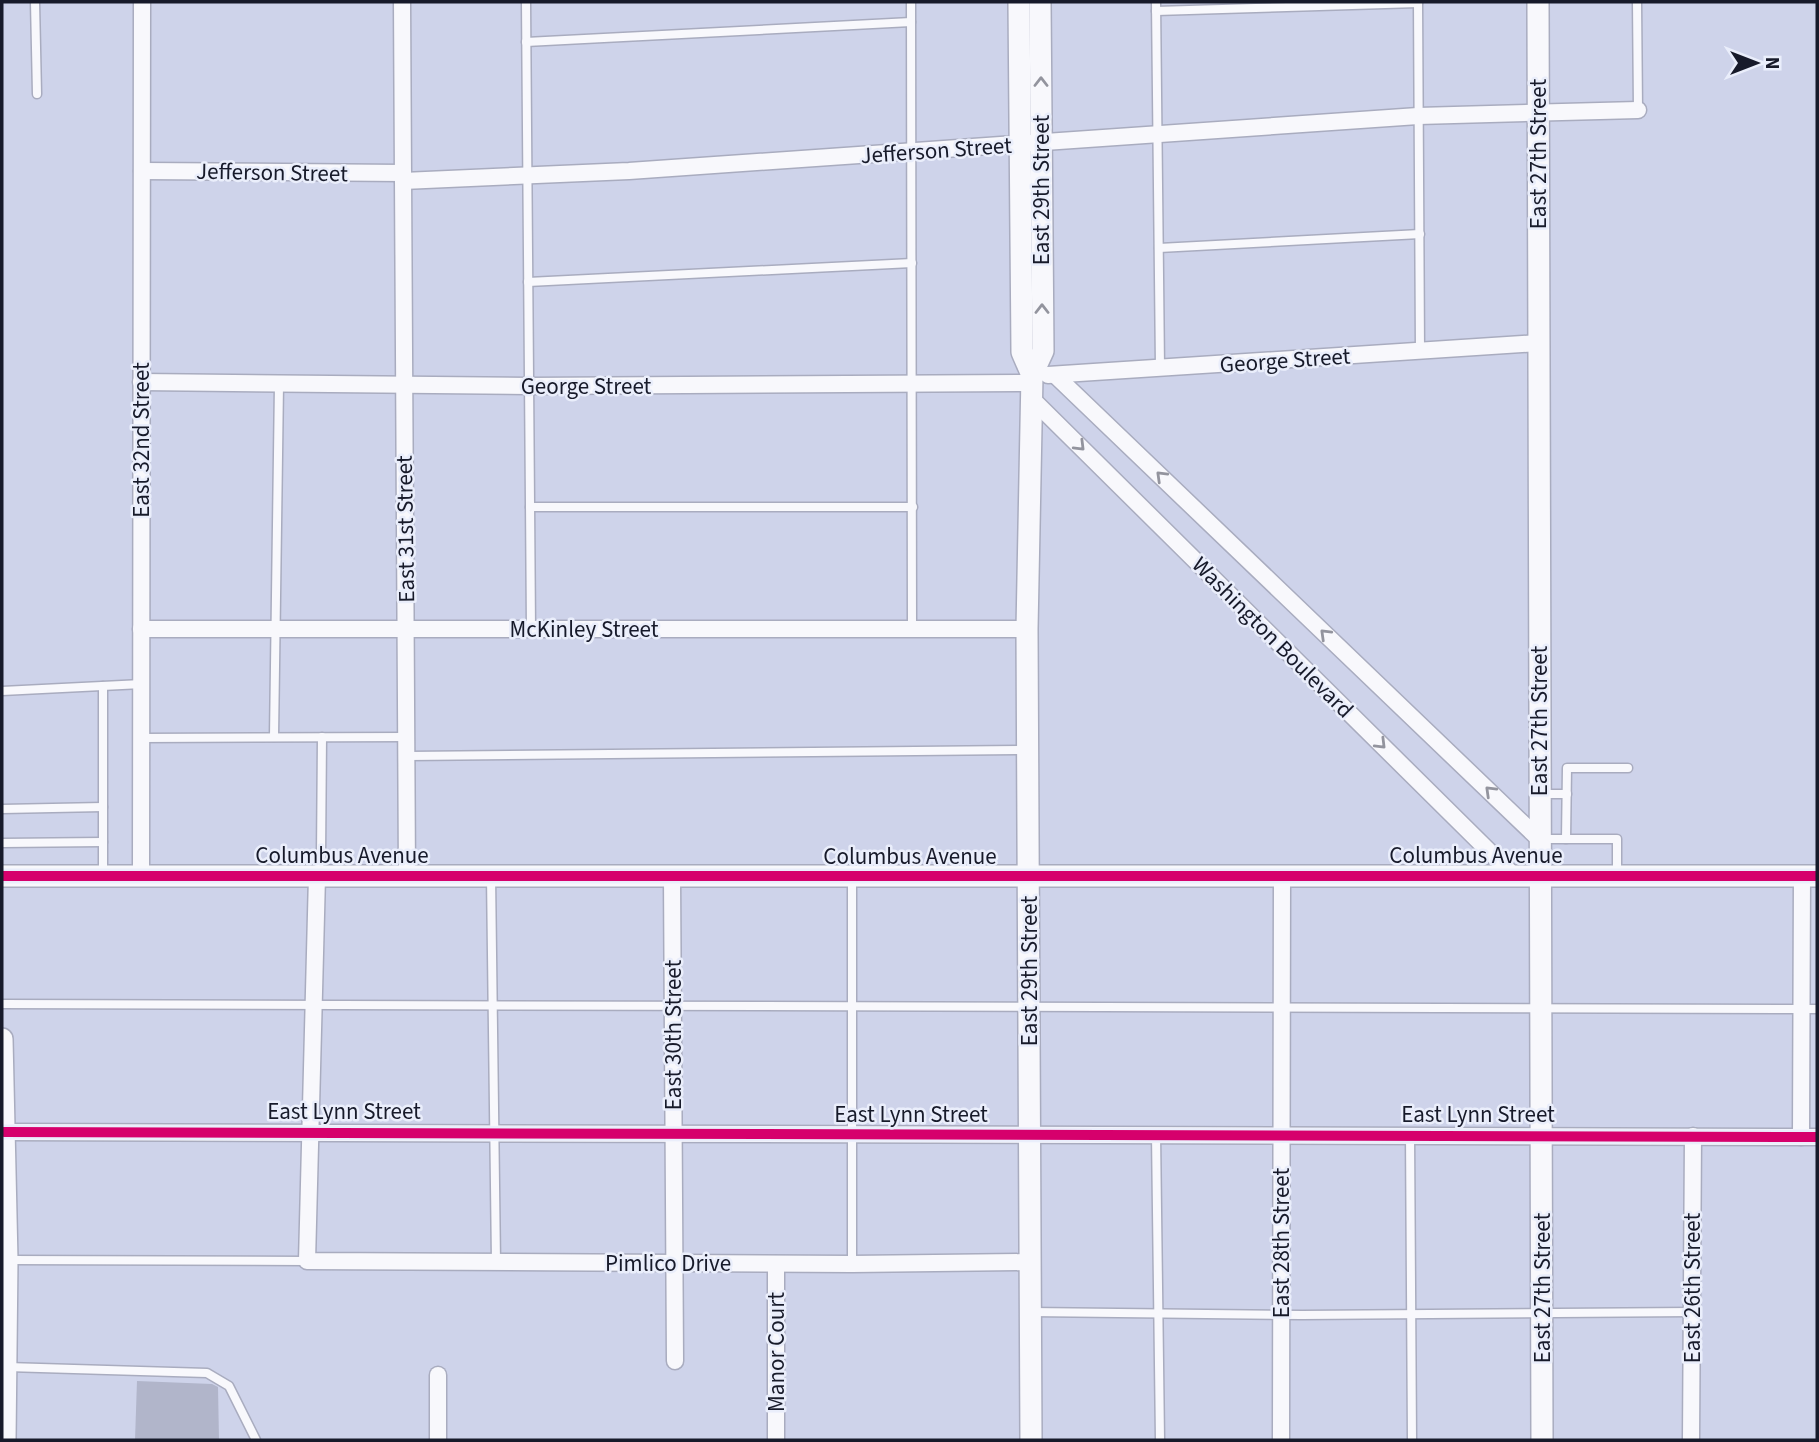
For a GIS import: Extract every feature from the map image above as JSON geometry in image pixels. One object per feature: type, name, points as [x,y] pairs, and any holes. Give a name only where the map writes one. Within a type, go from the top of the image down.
[{"type":"street","name":"East 32nd Street","points":[[141,878],[142,2]]},
{"type":"street","name":"East 31st Street","points":[[402,2],[407,876]]},
{"type":"street","name":"East 29th Street","points":[[1019,2],[1031,143]]},
{"type":"street","name":"East 29th Street","points":[[1031,1440],[1027,629],[1032,386],[1022,352],[1040,2]]},
{"type":"street","name":"East 27th Street","points":[[1538,2],[1542,1440]]},
{"type":"street","name":"Jefferson Street","points":[[142,171],[403,177],[527,175],[1157,136],[1418,116],[1638,110]]},
{"type":"street","name":"George Street","points":[[141,382],[403,386],[913,383],[1032,386],[1055,375],[1538,343]]},
{"type":"street","name":"Washington Boulevard","points":[[1055,375],[1539,839]]},
{"type":"street","name":"Washington Boulevard","points":[[1032,386],[1514,876]]},
{"type":"street","name":"McKinley Street","points":[[141,629],[1027,629]]},
{"type":"street","name":"Columbus Avenue","points":[[2,876],[1809,876]]},
{"type":"street","points":[[307,1261],[317,876]]},
{"type":"street","points":[[1809,876],[1809,1137]]},
{"type":"street","name":"East 30th Street","points":[[672,877],[674,1362]]},
{"type":"street","name":"East 28th Street","points":[[1281,1440],[1282,877]]},
{"type":"street","points":[[2,1039],[7,1260],[5,1440]]},
{"type":"street","name":"East Lynn Street","points":[[4,1132],[1809,1137]]},
{"type":"street","name":"East 26th Street","points":[[1691,1440],[1693,1136]]},
{"type":"street","name":"Pimlico Drive","points":[[307,1261],[776,1264],[1029,1262]]},
{"type":"street","name":"Manor Court","points":[[776,1264],[776,1440]]},
{"type":"street","points":[[438,1375],[438,1440]]},
{"type":"lane","points":[[35,2],[37,94]]},
{"type":"lane","points":[[526,2],[531,629]]},
{"type":"lane","points":[[911,2],[912,629]]},
{"type":"lane","points":[[1160,368],[1156,7],[1418,2],[1420,351]]},
{"type":"lane","points":[[1637,2],[1638,110]]},
{"type":"lane","points":[[526,42],[911,23]]},
{"type":"lane","points":[[1159,248],[1420,234]]},
{"type":"lane","points":[[528,282],[912,263]]},
{"type":"lane","points":[[274,737],[279,384]]},
{"type":"lane","points":[[530,507],[913,507]]},
{"type":"lane","points":[[2,691],[142,684]]},
{"type":"lane","points":[[103,686],[103,878]]},
{"type":"lane","points":[[317,876],[321,856],[322,737]]},
{"type":"lane","points":[[142,738],[408,737]]},
{"type":"lane","points":[[408,757],[1028,750]]},
{"type":"lane","points":[[1566,839],[1567,768],[1628,768]]},
{"type":"lane","points":[[1539,794],[1567,794]]},
{"type":"lane","points":[[2,809],[30,809],[51,813],[74,808],[103,807]]},
{"type":"lane","points":[[74,808],[74,819]]},
{"type":"lane","points":[[30,809],[30,819]]},
{"type":"lane","points":[[51,832],[51,842]]},
{"type":"lane","points":[[30,833],[30,843]]},
{"type":"lane","points":[[2,843],[51,842],[74,838],[103,842]]},
{"type":"lane","points":[[1539,839],[1617,839],[1617,876]]},
{"type":"lane","points":[[491,876],[496,1262]]},
{"type":"lane","points":[[852,877],[852,1264]]},
{"type":"lane","points":[[2,1004],[1809,1009]]},
{"type":"lane","points":[[1156,1134],[1160,1440]]},
{"type":"lane","points":[[1410,1134],[1412,1440]]},
{"type":"lane","points":[[7,1260],[307,1261]]},
{"type":"lane","points":[[1030,1311],[1412,1315],[1692,1312]]},
{"type":"lane","points":[[4,1366],[207,1373],[229,1386],[256,1440]]},
{"type":"building","points":[[137,1381],[212,1384],[218,1387],[219,1440],[135,1440]]},
{"type":"cycle path","points":[[2,876],[1817,876]]},
{"type":"cycle path","points":[[4,1132],[1817,1137]]}]
